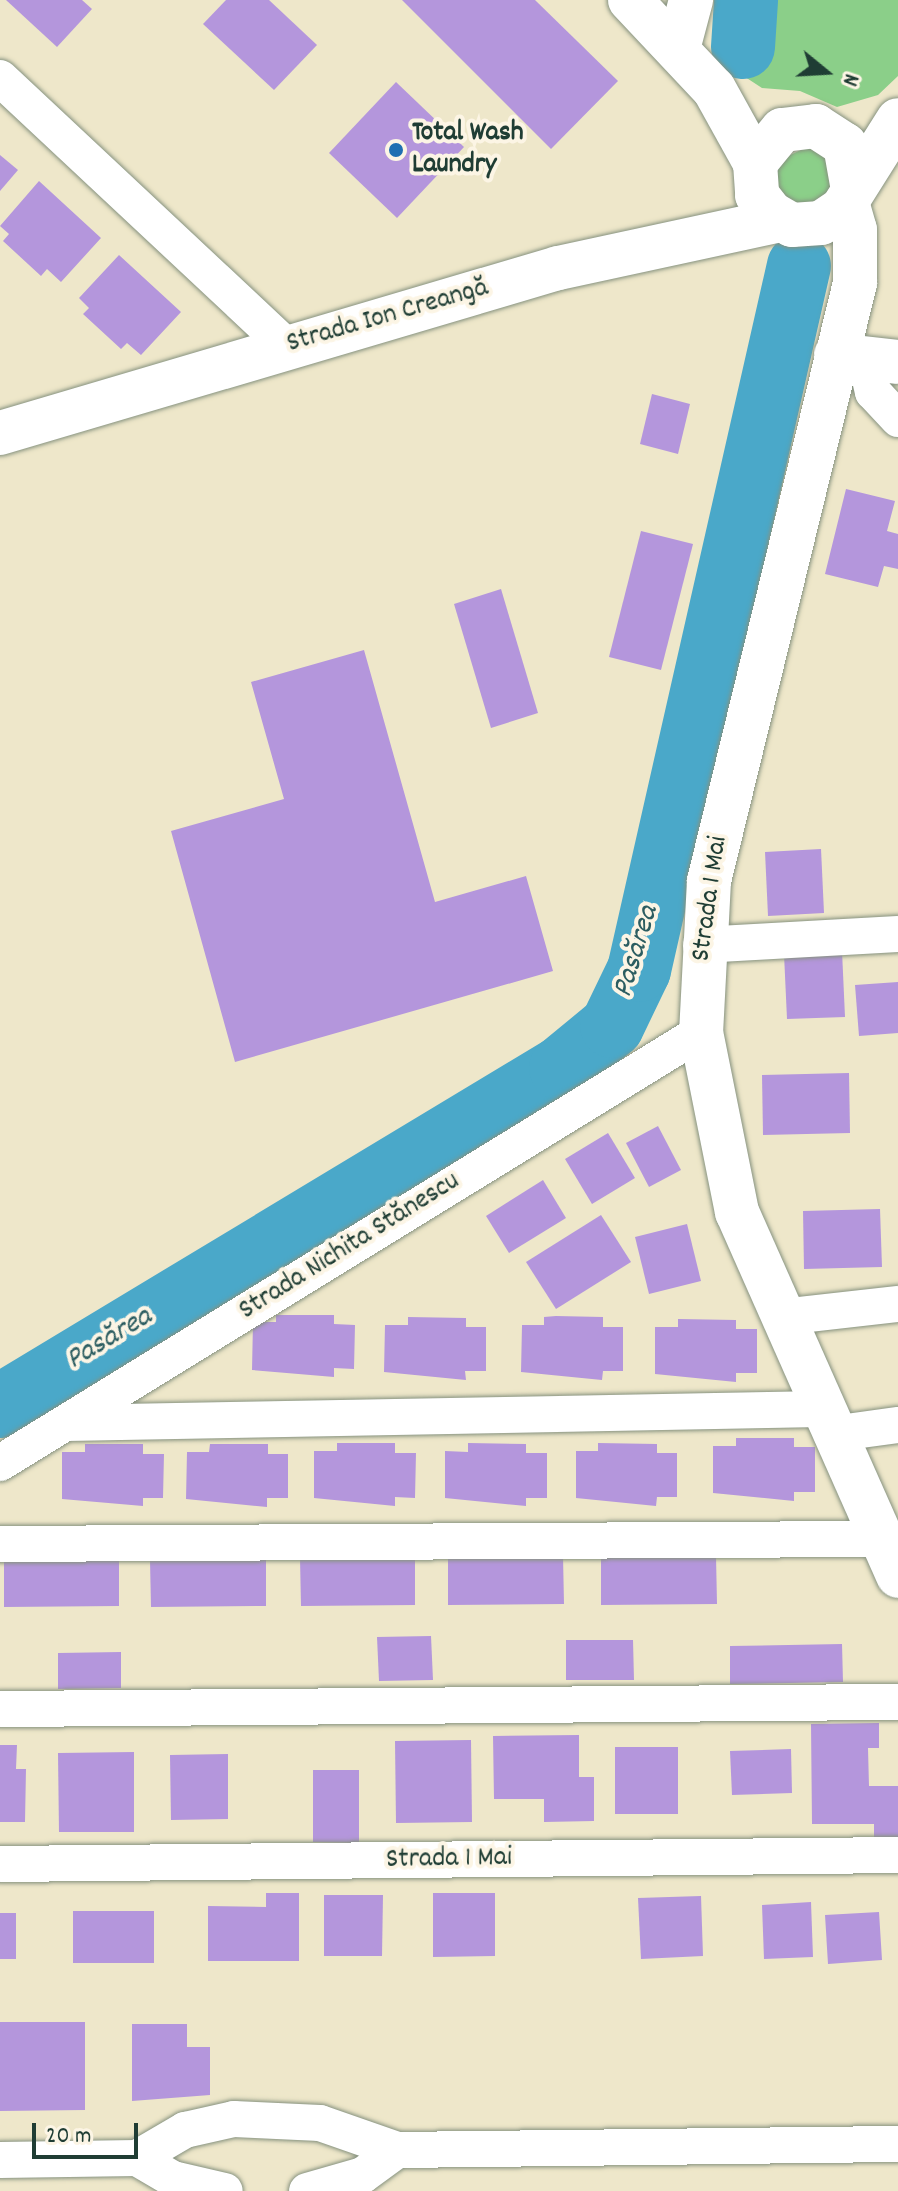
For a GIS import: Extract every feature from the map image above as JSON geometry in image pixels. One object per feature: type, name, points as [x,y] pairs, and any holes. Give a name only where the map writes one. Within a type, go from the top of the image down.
[{"type":"street","points":[[630,0],[714,89],[755,168],[763,205],[838,255],[855,283]]},
{"type":"street","points":[[678,49],[691,0]]},
{"type":"street","points":[[0,78],[287,347]]},
{"type":"street","points":[[714,89],[792,126],[838,137],[898,118]]},
{"type":"street","points":[[792,223],[829,220],[850,196],[898,118]]},
{"type":"street","points":[[709,230],[755,168],[773,136],[792,126]]},
{"type":"street","points":[[838,137],[854,167],[850,196]]},
{"type":"street","name":"Strada 1 Mai","points":[[850,196],[855,230],[855,283],[867,360],[724,807],[701,945],[701,1032],[723,1164],[782,1317],[890,1558]]},
{"type":"street","name":"Strada Ion Creangă","points":[[0,433],[287,347],[709,230],[792,223]]},
{"type":"street","points":[[867,360],[873,392],[898,419]]},
{"type":"street","points":[[701,945],[898,934]]},
{"type":"street","name":"Strada Nichita Stănescu","points":[[0,1463],[701,1032]]},
{"type":"street","points":[[782,1317],[898,1304]]},
{"type":"street","points":[[64,1423],[827,1421],[898,1425]]},
{"type":"street","points":[[0,1544],[890,1558]]},
{"type":"street","points":[[0,1709],[898,1702]]},
{"type":"street","name":"Strada 1 Mai","points":[[0,1864],[898,1855]]},
{"type":"street","points":[[0,2160],[137,2158],[185,2130],[234,2119],[320,2123],[397,2150],[898,2144]]},
{"type":"street","points":[[307,2191],[363,2175],[397,2150]]},
{"type":"street","points":[[137,2158],[173,2179],[225,2191]]},
{"type":"green space","points":[[755,0],[898,0],[898,76],[878,95],[837,107],[800,91],[762,88],[739,73],[769,63]]},
{"type":"green space","points":[[811,145],[834,164],[829,195],[802,208],[776,192],[776,162]]},
{"type":"building","points":[[6,0],[82,0],[92,9],[57,47]]},
{"type":"building","points":[[226,0],[269,0],[317,45],[274,90],[203,24]]},
{"type":"building","points":[[402,0],[535,0],[618,81],[551,149]]},
{"type":"building","name":"Total Wash Laundry","points":[[396,82],[464,147],[397,218],[329,153]]},
{"type":"building","points":[[0,155],[18,170],[0,191]]},
{"type":"building","points":[[39,181],[101,238],[61,282],[47,269],[41,276],[3,241],[9,234],[0,226]]},
{"type":"building","points":[[119,255],[181,312],[141,355],[127,343],[121,349],[83,314],[89,308],[79,298]]},
{"type":"building","points":[[652,394],[690,404],[678,454],[640,444]]},
{"type":"building","points":[[846,489],[895,501],[887,531],[898,534],[898,569],[884,566],[878,587],[825,574]]},
{"type":"building","points":[[641,531],[693,544],[661,670],[609,657]]},
{"type":"building","points":[[501,589],[538,713],[491,728],[454,604]]},
{"type":"building","points":[[364,650],[435,902],[526,876],[553,971],[235,1062],[171,831],[284,799],[251,682]]},
{"type":"building","points":[[821,849],[824,913],[768,916],[765,852]]},
{"type":"building","points":[[842,951],[845,1017],[787,1019],[784,954]]},
{"type":"building","points":[[898,982],[898,1033],[859,1036],[855,985]]},
{"type":"building","points":[[849,1073],[850,1133],[763,1135],[762,1075]]},
{"type":"building","points":[[658,1126],[681,1170],[649,1187],[626,1143]]},
{"type":"building","points":[[608,1133],[635,1178],[592,1204],[565,1159]]},
{"type":"building","points":[[543,1180],[566,1218],[509,1253],[486,1216]]},
{"type":"building","points":[[880,1209],[882,1267],[804,1269],[803,1211]]},
{"type":"building","points":[[601,1215],[631,1262],[556,1309],[526,1262]]},
{"type":"building","points":[[687,1224],[701,1281],[649,1294],[635,1237]]},
{"type":"building","points":[[276,1315],[334,1315],[334,1324],[355,1325],[354,1369],[334,1368],[334,1377],[252,1370],[253,1322],[276,1322]]},
{"type":"building","points":[[408,1317],[466,1318],[466,1327],[486,1327],[486,1371],[465,1371],[466,1380],[384,1372],[385,1325],[408,1325]]},
{"type":"building","points":[[544,1317],[603,1317],[603,1327],[623,1327],[623,1371],[603,1371],[602,1380],[521,1372],[522,1325],[544,1325]]},
{"type":"building","points":[[678,1319],[736,1320],[736,1329],[757,1329],[757,1373],[736,1373],[736,1382],[655,1374],[655,1327],[678,1327]]},
{"type":"building","points":[[736,1438],[794,1438],[794,1447],[815,1447],[815,1492],[794,1492],[794,1501],[713,1493],[713,1446],[736,1446]]},
{"type":"building","points":[[337,1443],[395,1443],[395,1453],[416,1453],[415,1498],[395,1497],[395,1506],[314,1498],[314,1451],[337,1451]]},
{"type":"building","points":[[468,1443],[526,1444],[526,1453],[547,1453],[547,1498],[526,1498],[526,1506],[445,1498],[445,1451],[468,1452]]},
{"type":"building","points":[[598,1443],[657,1444],[657,1453],[677,1453],[677,1497],[657,1497],[656,1506],[576,1498],[576,1451],[598,1451]]},
{"type":"building","points":[[85,1444],[143,1444],[143,1454],[164,1454],[163,1498],[143,1498],[143,1506],[62,1499],[62,1452],[85,1452]]},
{"type":"building","points":[[210,1444],[268,1444],[268,1454],[288,1454],[288,1498],[267,1498],[267,1507],[186,1499],[187,1452],[209,1452]]},
{"type":"building","points":[[563,1556],[564,1604],[448,1605],[448,1557]]},
{"type":"building","points":[[716,1556],[717,1604],[601,1605],[601,1557]]},
{"type":"building","points":[[415,1557],[415,1605],[301,1606],[300,1558]]},
{"type":"building","points":[[119,1558],[119,1606],[4,1607],[4,1559]]},
{"type":"building","points":[[266,1559],[266,1606],[151,1607],[150,1560]]},
{"type":"building","points":[[431,1636],[433,1680],[379,1681],[377,1637]]},
{"type":"building","points":[[566,1640],[633,1640],[634,1680],[566,1680]]},
{"type":"building","points":[[842,1644],[843,1682],[730,1684],[730,1646]]},
{"type":"building","points":[[121,1652],[121,1688],[58,1689],[58,1653]]},
{"type":"building","points":[[879,1723],[879,1748],[868,1748],[869,1786],[898,1786],[898,1839],[874,1840],[874,1824],[812,1824],[811,1724]]},
{"type":"building","points":[[579,1735],[579,1777],[594,1777],[594,1821],[544,1822],[544,1799],[494,1799],[493,1736]]},
{"type":"building","points":[[471,1740],[472,1822],[396,1823],[395,1741]]},
{"type":"building","points":[[0,1745],[17,1745],[16,1769],[26,1769],[25,1822],[0,1822]]},
{"type":"building","points":[[615,1747],[678,1747],[678,1814],[615,1814]]},
{"type":"building","points":[[791,1749],[792,1793],[732,1795],[730,1751]]},
{"type":"building","points":[[134,1752],[134,1832],[59,1832],[58,1753]]},
{"type":"building","points":[[228,1754],[228,1819],[171,1820],[170,1755]]},
{"type":"building","points":[[313,1770],[359,1770],[359,1843],[313,1842]]},
{"type":"building","points":[[266,1893],[299,1893],[299,1961],[208,1961],[208,1906],[266,1907]]},
{"type":"building","points":[[433,1893],[495,1893],[495,1956],[433,1957]]},
{"type":"building","points":[[324,1895],[383,1895],[382,1956],[324,1956]]},
{"type":"building","points":[[701,1896],[703,1956],[641,1959],[638,1898]]},
{"type":"building","points":[[811,1902],[813,1957],[764,1959],[762,1905]]},
{"type":"building","points":[[73,1911],[154,1911],[154,1963],[73,1963]]},
{"type":"building","points":[[879,1912],[882,1960],[828,1964],[825,1915]]},
{"type":"building","points":[[0,1913],[16,1913],[16,1959],[0,1959]]},
{"type":"building","points":[[0,2022],[85,2022],[85,2110],[0,2111]]},
{"type":"building","points":[[132,2024],[187,2024],[187,2047],[210,2047],[210,2095],[132,2101]]},
{"type":"waterway","name":"Pasărea","points":[[743,47],[746,0]]},
{"type":"waterway","name":"Pasărea","points":[[0,1406],[561,1068],[612,1026],[639,970],[799,266]]},
{"type":"place","name":"Total Wash Laundry","points":[[396,150]]}]
